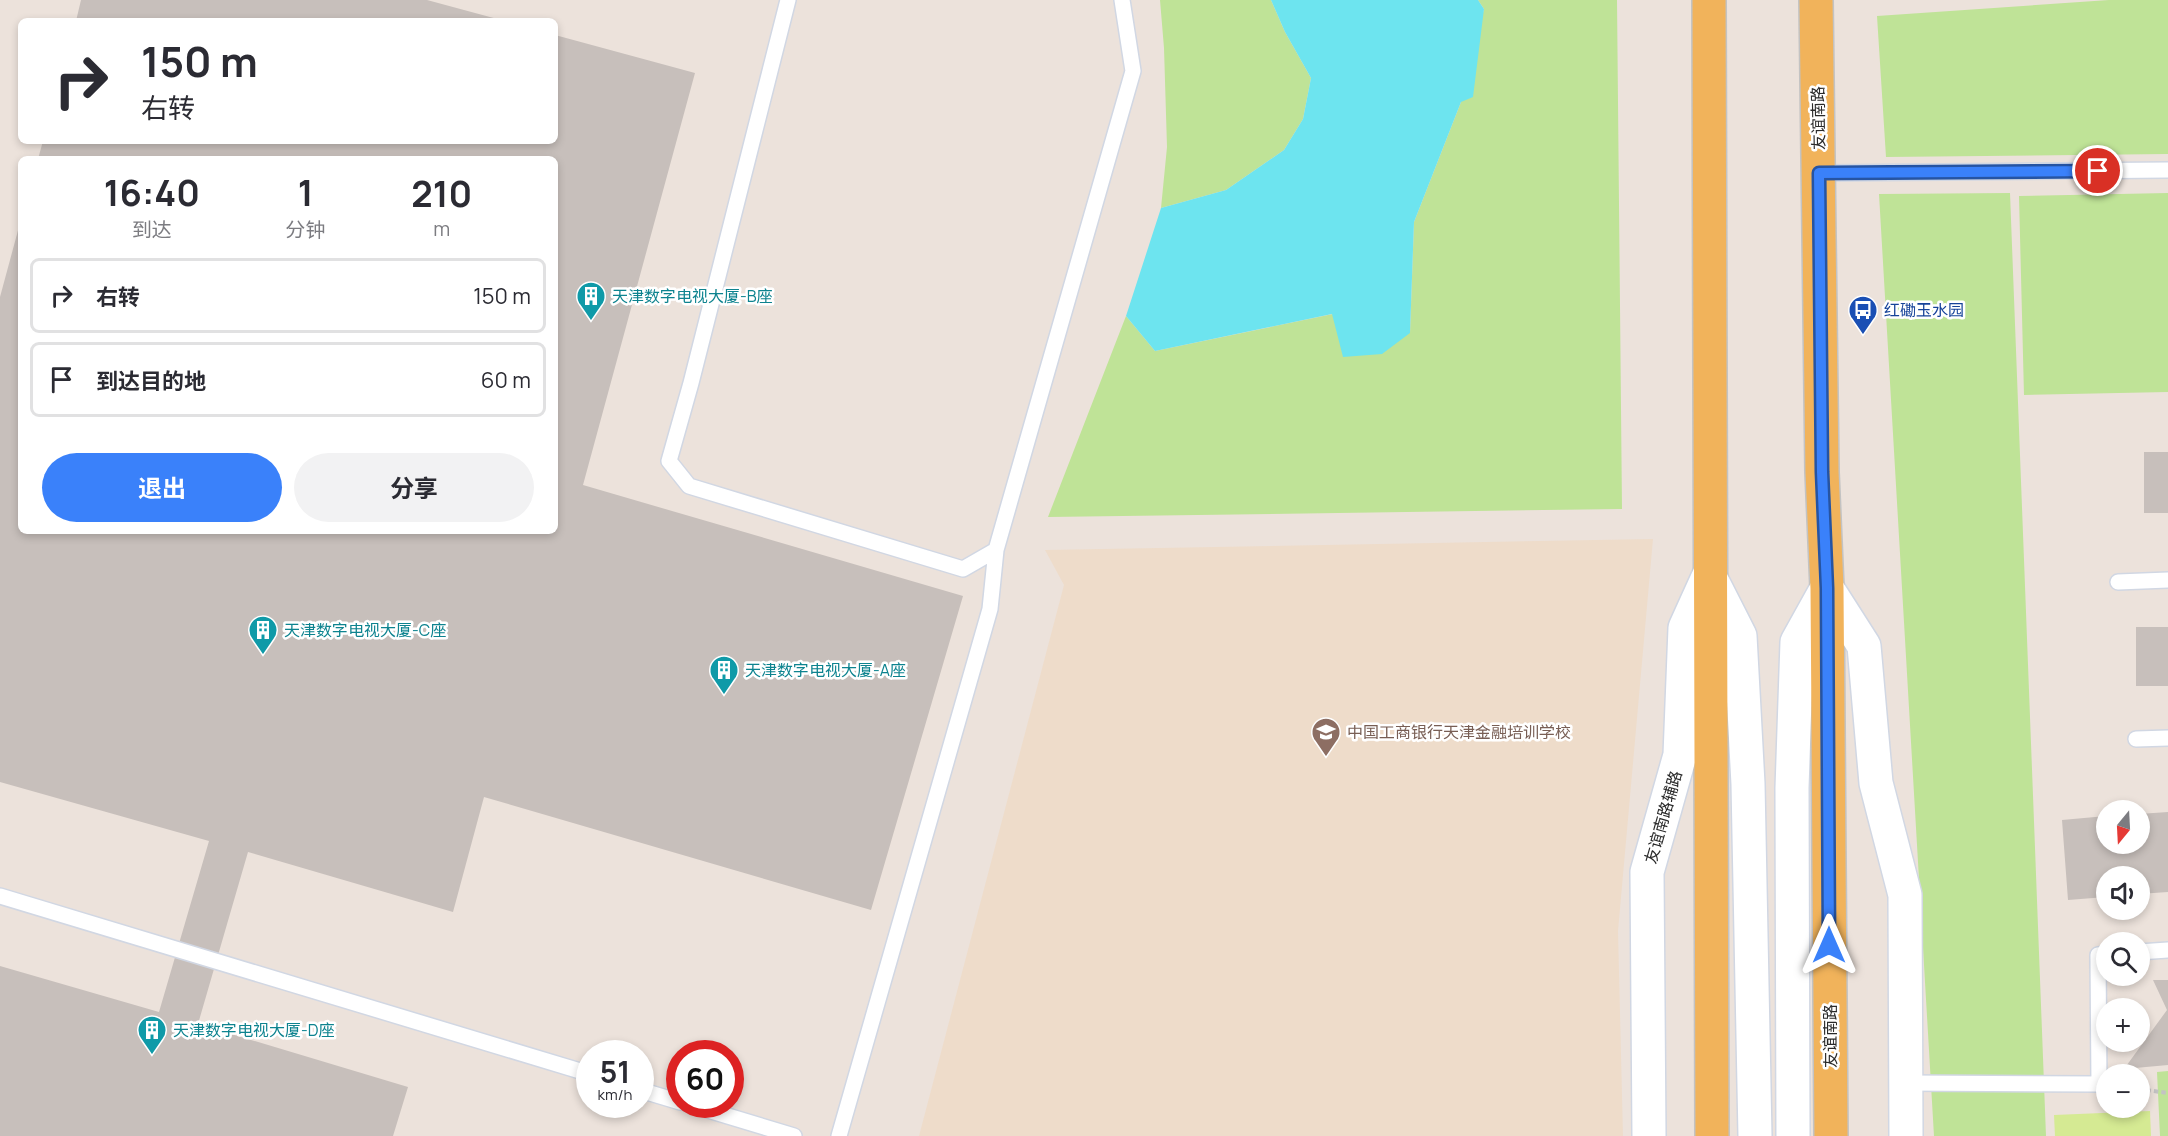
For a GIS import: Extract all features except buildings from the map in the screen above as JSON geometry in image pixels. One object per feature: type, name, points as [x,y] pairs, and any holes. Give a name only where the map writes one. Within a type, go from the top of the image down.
[{"type":"main road","points":[[1709,0],[1712,1136]]},
{"type":"main road","name":"友谊南路","points":[[1816,0],[1822,472],[1827,588],[1831,1136]]},
{"type":"street","name":"友谊南路辅路","points":[[1649,1136],[1647,872],[1680,755],[1685,628],[1709,575]]},
{"type":"street","points":[[1709,575],[1740,636],[1748,784],[1755,1136]]},
{"type":"street","points":[[1793,1136],[1792,788],[1797,642],[1827,588],[1864,646],[1876,783],[1905,895],[1906,1136]]},
{"type":"lane","points":[[788,0],[691,383],[669,460],[689,486],[963,569],[996,550]]},
{"type":"lane","points":[[839,1136],[990,609],[996,550],[1133,71],[1122,0]]},
{"type":"lane","points":[[1819,173],[2168,170]]},
{"type":"lane","points":[[2118,582],[2168,580]]},
{"type":"lane","points":[[2136,739],[2168,738]]},
{"type":"lane","points":[[0,896],[576,1070]]},
{"type":"lane","points":[[2150,951],[2168,950]]},
{"type":"lane","points":[[1905,1083],[2099,1084],[2098,986]]},
{"type":"lane","points":[[734,1118],[794,1136]]},
{"type":"path","points":[[2150,1091],[2168,1093]]},
{"type":"shaded area","name":"中国工商银行天津金融培训学校","points":[[1653,539],[1618,931],[1623,1136],[919,1136],[1064,585],[1045,550]]},
{"type":"green space","points":[[1160,0],[1271,0],[1285,32],[1311,78],[1303,119],[1284,150],[1226,190],[1161,208],[1167,147]]},
{"type":"green space","points":[[1478,0],[1617,0],[1622,509],[1048,517],[1126,316],[1155,351],[1333,314],[1410,333],[1414,222],[1461,102],[1484,9]]},
{"type":"green space","points":[[2109,0],[2168,0],[2168,154],[1886,157],[1877,16]]},
{"type":"green space","points":[[2010,193],[2046,1136],[1934,1136],[1879,194]]},
{"type":"green space","points":[[2168,193],[2168,392],[2024,395],[2019,196]]},
{"type":"green space","points":[[2168,1071],[2168,1136],[2160,1136],[2157,1072]]},
{"type":"green space","points":[[2150,1111],[2151,1136],[2055,1136],[2054,1115],[2096,1113],[2096,1118],[2150,1118]]},
{"type":"water","points":[[1271,0],[1478,0],[1484,9],[1473,97],[1461,102],[1414,222],[1410,333],[1382,354],[1343,357],[1332,314],[1155,351],[1126,316],[1161,208],[1226,190],[1284,150],[1303,119],[1311,78],[1285,32]]},
{"type":"place","name":"天津数字电视大厦-B座","points":[[591,322]]},
{"type":"place","name":"红磡玉水园","points":[[1863,336]]},
{"type":"place","name":"天津数字电视大厦-C座","points":[[263,656]]},
{"type":"place","name":"天津数字电视大厦-A座","points":[[724,696]]},
{"type":"place","name":"中国工商银行天津金融培训学校","points":[[1326,758]]},
{"type":"place","name":"天津数字电视大厦-D座","points":[[152,1056]]},
{"type":"route","points":[[1829,945],[1827,588],[1822,472],[1819,173],[2098,171]]}]
